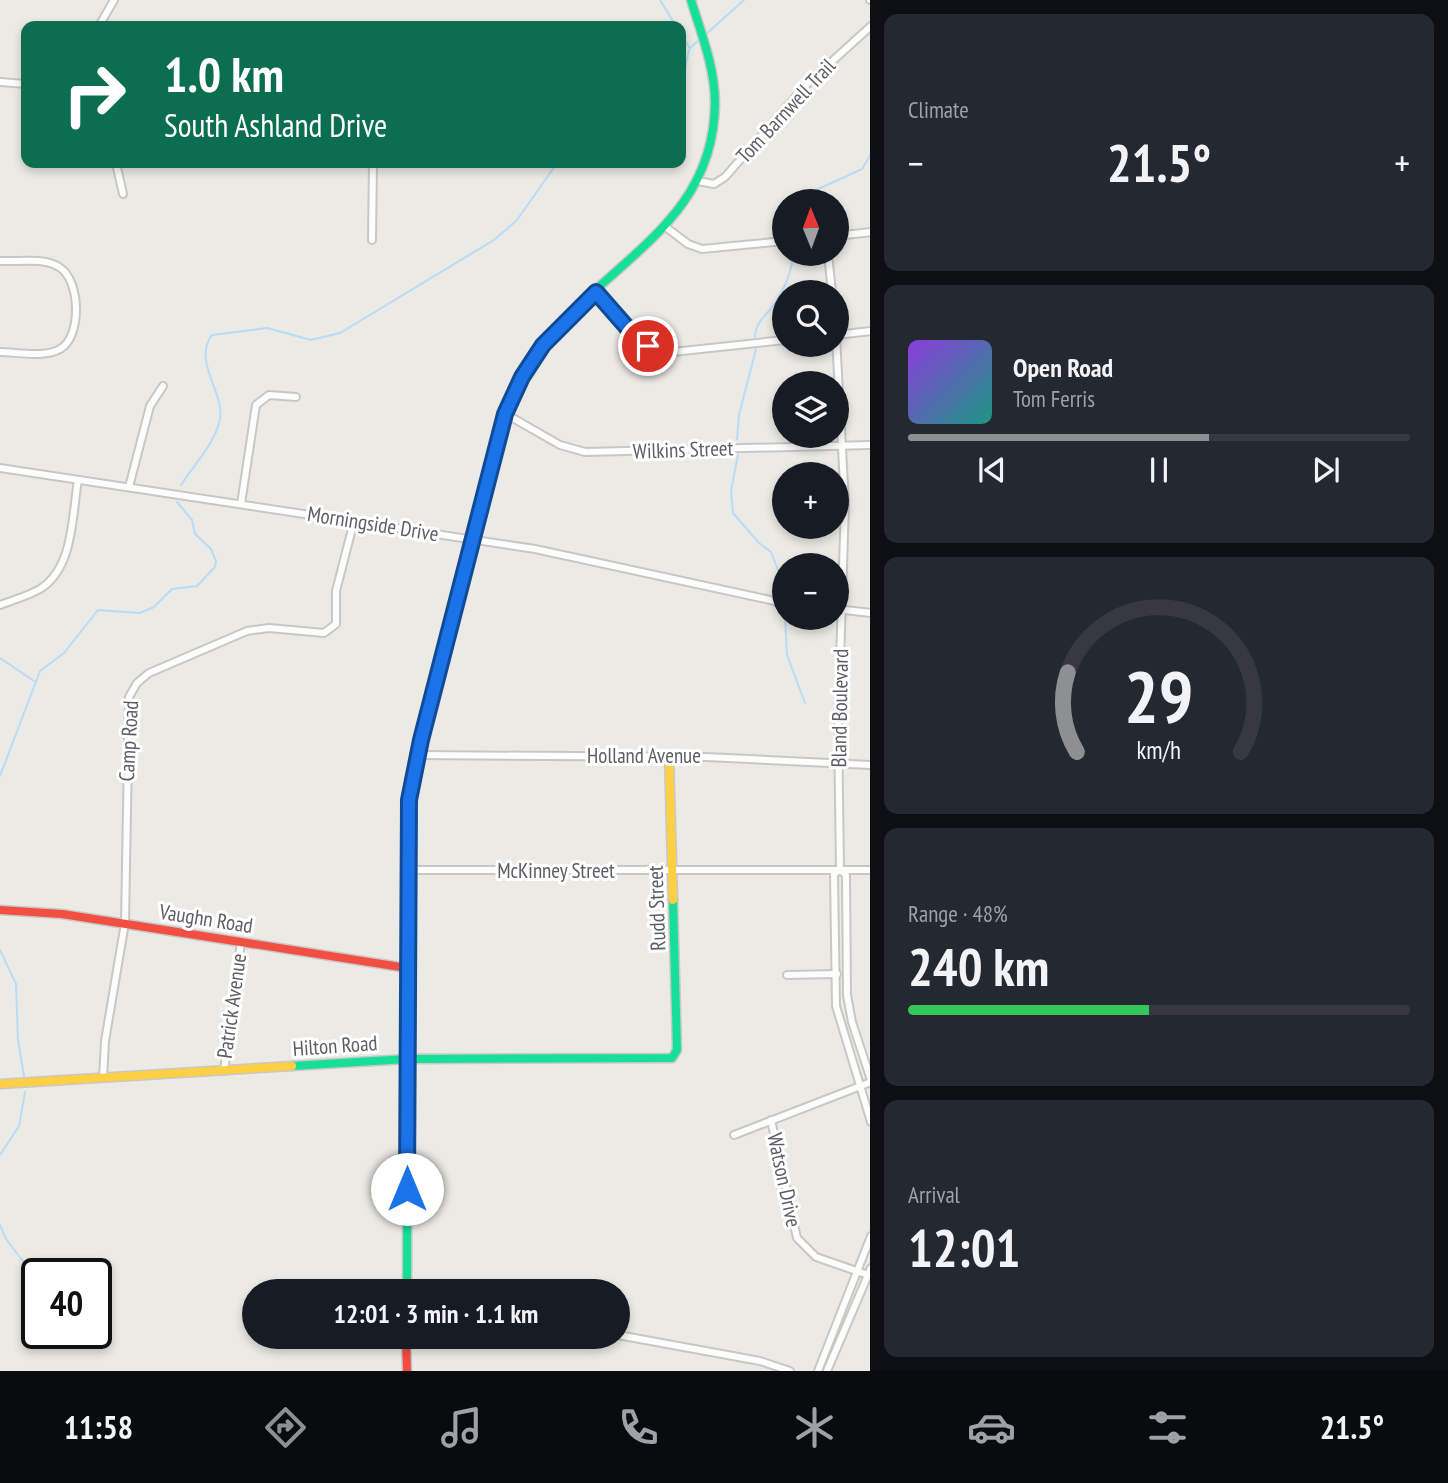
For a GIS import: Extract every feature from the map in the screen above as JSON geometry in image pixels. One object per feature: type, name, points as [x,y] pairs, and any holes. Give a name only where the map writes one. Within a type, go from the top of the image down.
[{"type":"street","points":[[102,21],[114,0]]},
{"type":"street","points":[[407,1279],[408,814],[418,755],[505,414],[522,377],[543,345],[596,292],[667,228],[698,181],[712,142],[715,102],[709,63],[691,0]]},
{"type":"street","name":"Tom Barnwell Trail","points":[[698,181],[714,184],[725,177],[806,86],[870,26]]},
{"type":"street","points":[[0,82],[21,84]]},
{"type":"street","points":[[117,168],[123,194]]},
{"type":"street","points":[[372,240],[373,168]]},
{"type":"street","points":[[667,228],[688,244],[702,249],[772,242]]},
{"type":"street","points":[[849,234],[870,232]]},
{"type":"street","points":[[0,261],[44,262],[57,266],[68,275],[76,296],[72,333],[65,346],[48,353],[0,352]]},
{"type":"street","points":[[596,292],[631,332],[656,349],[673,352],[772,341]]},
{"type":"street","points":[[849,334],[870,331]]},
{"type":"street","points":[[128,487],[150,406],[163,386]]},
{"type":"street","points":[[241,504],[256,405],[269,395],[296,397]]},
{"type":"street","name":"Wilkins Street","points":[[505,414],[565,447],[585,452],[772,448]]},
{"type":"street","name":"Wilkins Street","points":[[849,446],[870,445]]},
{"type":"street","name":"Bland Boulevard","points":[[840,553],[842,448]]},
{"type":"street","name":"Morningside Drive","points":[[0,468],[472,539],[592,560],[772,600]]},
{"type":"street","points":[[0,605],[42,588],[60,568],[78,480]]},
{"type":"street","name":"Camp Road","points":[[103,1078],[105,1041],[125,923],[127,709],[132,690],[149,673],[247,631],[268,628],[324,633],[332,630],[338,620],[336,591],[354,521]]},
{"type":"street","points":[[849,610],[870,613]]},
{"type":"street","name":"Bland Boulevard","points":[[839,630],[840,870],[846,875],[846,974],[852,1022],[870,1081]]},
{"type":"street","name":"Holland Avenue","points":[[418,755],[669,756],[870,765]]},
{"type":"street","name":"Rudd Street","points":[[669,756],[677,1050],[673,1058]]},
{"type":"street","name":"McKinney Street","points":[[409,870],[870,870]]},
{"type":"street","name":"Bland Boulevard","points":[[840,870],[834,874],[838,1016],[870,1122]]},
{"type":"street","name":"Vaughn Road","points":[[0,910],[62,914],[407,968]]},
{"type":"street","name":"Patrick Avenue","points":[[224,1071],[241,942]]},
{"type":"street","points":[[788,975],[846,974]]},
{"type":"street","name":"Hilton Road","points":[[0,1084],[407,1059],[673,1058]]},
{"type":"street","points":[[734,1135],[870,1081]]},
{"type":"street","name":"Watson Drive","points":[[771,1120],[797,1238],[816,1257],[856,1272],[870,1273]]},
{"type":"street","points":[[818,1371],[870,1236]]},
{"type":"street","points":[[827,1371],[870,1273]]},
{"type":"street","points":[[630,1337],[760,1361],[790,1371]]},
{"type":"street","points":[[406,1349],[407,1371]]},
{"type":"waterway","points":[[660,0],[673,21]]},
{"type":"waterway","points":[[704,36],[744,0]]},
{"type":"waterway","points":[[690,48],[700,39]]},
{"type":"waterway","points":[[686,42],[689,47]]},
{"type":"waterway","points":[[686,64],[689,50]]},
{"type":"waterway","points":[[818,189],[862,169],[870,156]]},
{"type":"waterway","points":[[181,485],[209,445],[220,419],[218,399],[207,366],[207,345],[212,335],[267,328],[311,340],[340,333],[494,240],[517,220],[553,168]]},
{"type":"waterway","points":[[755,337],[759,323],[785,286],[791,266]]},
{"type":"waterway","points":[[737,439],[739,415],[756,349]]},
{"type":"waterway","points":[[738,455],[731,491],[733,513],[772,555]]},
{"type":"waterway","points":[[0,776],[40,671],[64,653],[98,610],[140,613],[154,607],[172,589],[197,586],[215,567],[216,561],[211,549],[195,534],[192,520],[177,502]]},
{"type":"waterway","points":[[786,630],[787,655],[805,703]]},
{"type":"waterway","points":[[0,658],[34,681]]},
{"type":"waterway","points":[[0,950],[16,984],[18,1040],[24,1076]]},
{"type":"waterway","points":[[0,1155],[19,1126],[25,1092]]},
{"type":"waterway","points":[[0,1225],[6,1239],[21,1259]]},
{"type":"traffic: fast","points":[[510,401],[527,367],[549,337],[665,225],[685,200],[701,172],[711,140],[715,103],[707,51],[691,0]]},
{"type":"traffic: fast","points":[[292,1066],[407,1059],[672,1058],[677,1050],[673,900]]},
{"type":"traffic: fast","points":[[407,1279],[408,919]]},
{"type":"traffic: slow","points":[[408,919],[408,814],[413,777],[487,473],[510,401]]},
{"type":"traffic: slow","points":[[669,756],[673,900]]},
{"type":"traffic: slow","points":[[0,1084],[292,1066]]},
{"type":"traffic: jam","points":[[0,910],[62,914],[407,968]]},
{"type":"traffic: jam","points":[[406,1349],[407,1371]]},
{"type":"route","points":[[407,1189],[409,800],[421,740],[500,427],[522,377],[543,345],[570,314],[596,292],[631,332],[648,346]]}]
